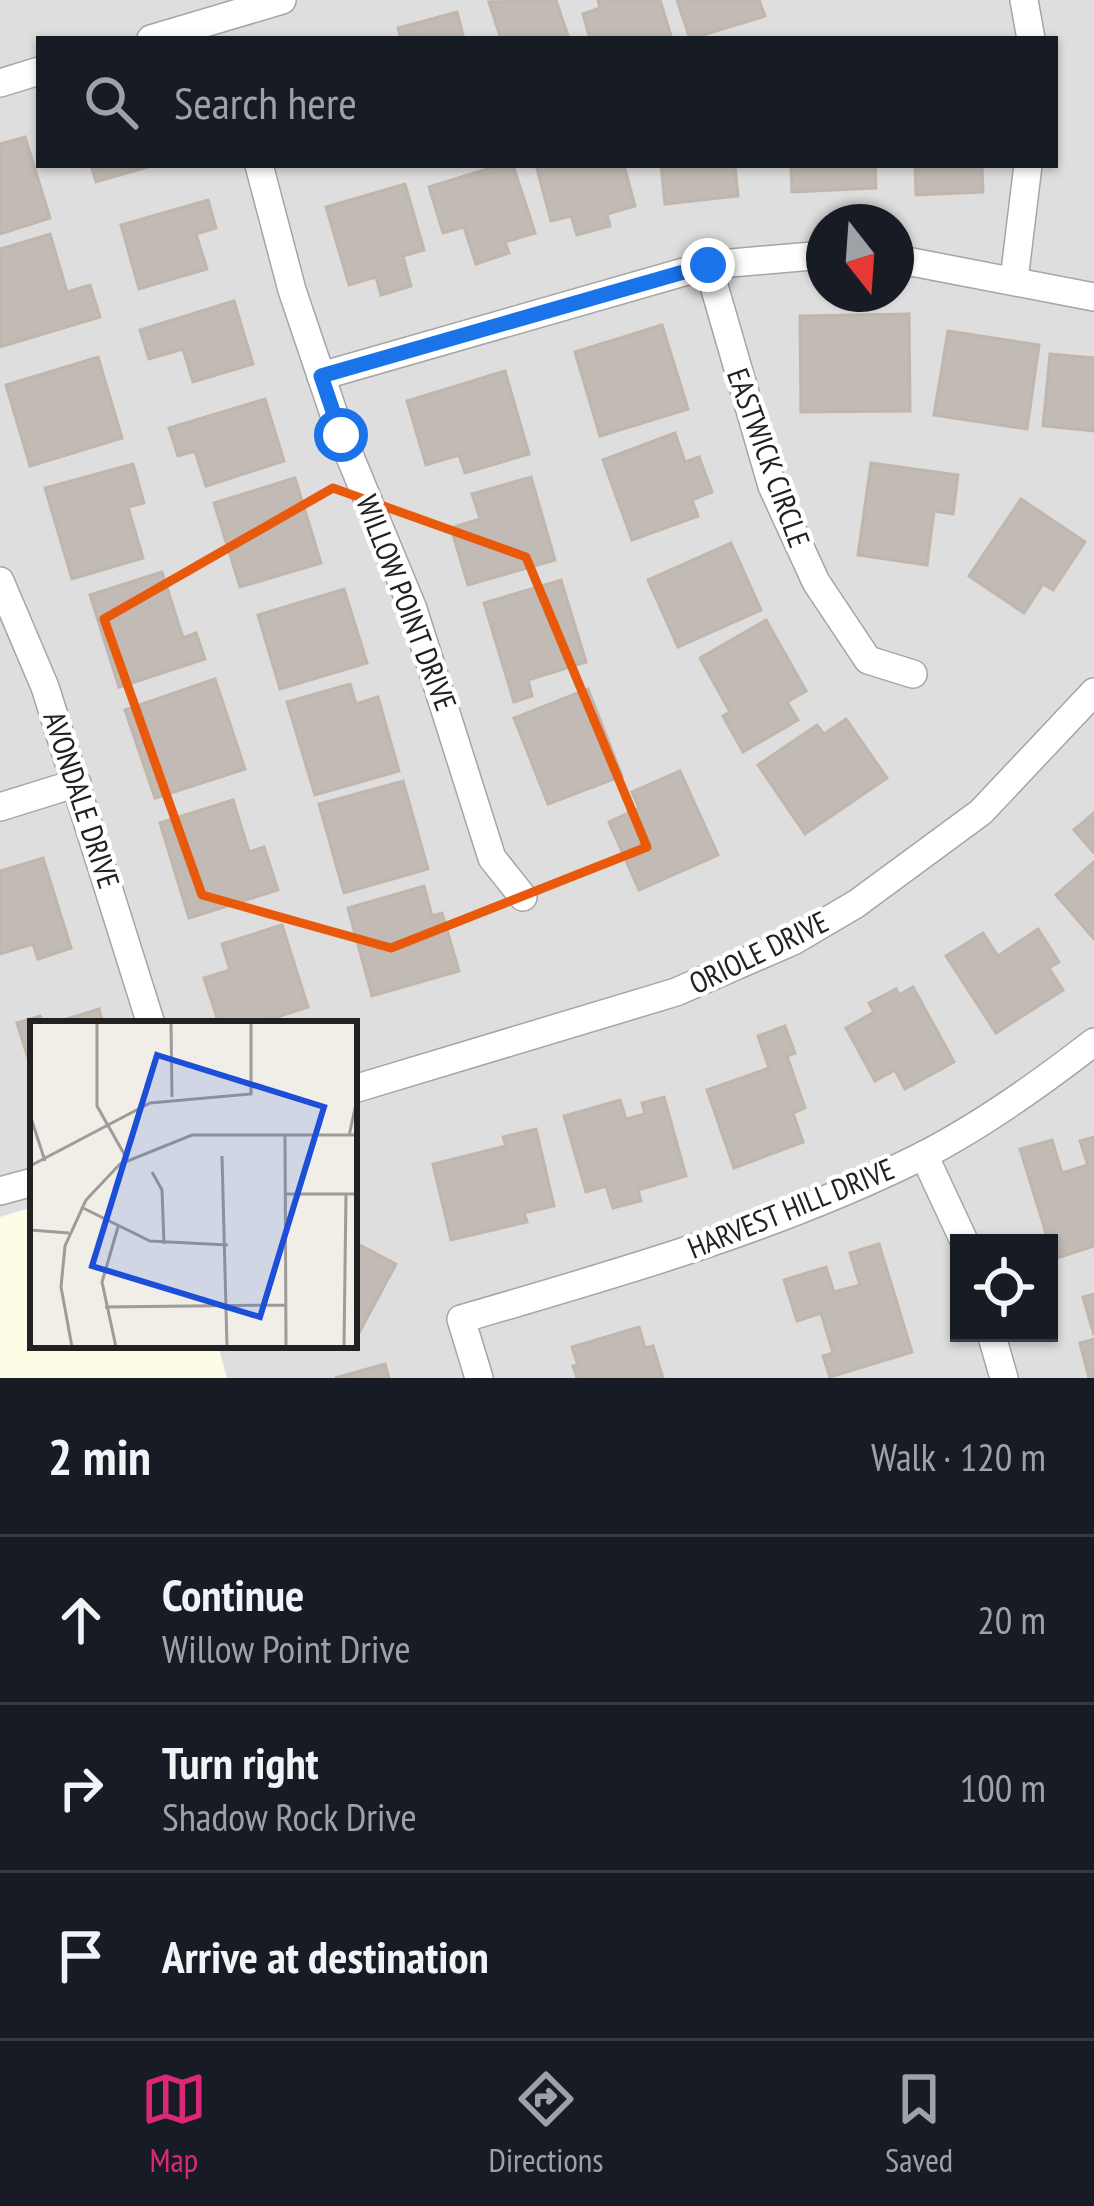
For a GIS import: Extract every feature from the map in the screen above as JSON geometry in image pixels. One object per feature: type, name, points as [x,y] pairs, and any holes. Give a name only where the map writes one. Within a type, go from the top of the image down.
[{"type":"street","points":[[161,36],[282,0]]},
{"type":"street","points":[[1024,0],[1030,36]]},
{"type":"street","points":[[0,83],[36,72]]},
{"type":"street","name":"WILLOW POINT DRIVE","points":[[260,168],[292,290],[341,435],[413,609],[492,858],[523,897]]},
{"type":"street","points":[[1014,280],[1028,168]]},
{"type":"street","points":[[321,376],[708,265],[806,257]]},
{"type":"street","points":[[914,262],[1094,297]]},
{"type":"street","name":"EASTWICK CIRCLE","points":[[708,265],[772,486],[816,582],[868,660],[913,674]]},
{"type":"street","name":"AVONDALE DRIVE","points":[[0,581],[45,687],[150,1021]]},
{"type":"street","name":"ORIOLE DRIVE","points":[[357,1088],[676,992],[793,941],[871,894],[981,812],[1090,704]]},
{"type":"street","points":[[0,806],[77,783]]},
{"type":"street","name":"HARVEST HILL DRIVE","points":[[479,1378],[461,1319],[648,1264],[860,1185],[923,1155],[1048,1078],[1094,1042]]},
{"type":"street","points":[[923,1155],[961,1234]]},
{"type":"street","points":[[0,1191],[30,1183]]},
{"type":"street","points":[[994,1342],[1004,1378]]},
{"type":"highlighted area","points":[[333,488],[526,557],[647,847],[391,948],[202,895],[104,619]]},
{"type":"shaded area","points":[[0,0],[1094,0],[1094,1378],[0,1378]]},
{"type":"shaded area","points":[[30,1208],[30,1348],[219,1348],[227,1378],[0,1378],[0,1217]]},
{"type":"building","points":[[556,0],[568,36],[500,36],[489,2]]},
{"type":"building","points":[[598,0],[660,0],[671,36],[589,36],[583,14],[600,8]]},
{"type":"building","points":[[677,0],[759,0],[765,16],[689,36]]},
{"type":"building","points":[[457,12],[463,36],[400,36],[398,28]]},
{"type":"building","points":[[25,137],[50,218],[0,234],[0,144]]},
{"type":"building","points":[[92,168],[144,168],[96,182]]},
{"type":"building","points":[[490,168],[514,168],[535,233],[505,242],[509,253],[476,264],[464,227],[443,233],[429,187]]},
{"type":"building","points":[[537,168],[625,168],[635,206],[607,214],[610,226],[577,235],[571,216],[551,221]]},
{"type":"building","points":[[661,168],[735,168],[738,196],[665,204]]},
{"type":"building","points":[[791,168],[875,168],[876,188],[792,192]]},
{"type":"building","points":[[915,168],[982,168],[983,192],[916,195]]},
{"type":"building","points":[[405,184],[424,250],[403,256],[411,286],[381,295],[376,277],[349,285],[326,207]]},
{"type":"building","points":[[208,200],[216,228],[196,234],[207,269],[139,289],[121,225]]},
{"type":"building","points":[[50,234],[67,292],[90,285],[100,317],[0,347],[0,249]]},
{"type":"building","points":[[234,301],[253,364],[193,382],[183,349],[149,359],[140,330]]},
{"type":"building","points":[[909,314],[910,411],[801,412],[800,316]]},
{"type":"building","points":[[662,325],[688,409],[600,436],[575,352]]},
{"type":"building","points":[[948,331],[1039,345],[1027,429],[934,415]]},
{"type":"building","points":[[1050,354],[1094,358],[1094,431],[1043,426]]},
{"type":"building","points":[[98,357],[122,438],[30,466],[6,385]]},
{"type":"building","points":[[505,371],[529,454],[465,473],[459,455],[426,465],[407,401]]},
{"type":"building","points":[[265,399],[284,461],[206,486],[195,451],[178,456],[169,428]]},
{"type":"building","points":[[675,433],[685,462],[699,457],[712,492],[692,500],[698,516],[632,540],[603,460]]},
{"type":"building","points":[[871,463],[958,475],[953,514],[934,511],[927,565],[858,555]]},
{"type":"building","points":[[133,464],[144,503],[128,507],[143,558],[72,579],[45,488]]},
{"type":"building","points":[[531,477],[555,560],[468,585],[451,528],[480,519],[472,494]]},
{"type":"building","points":[[295,478],[321,563],[240,587],[214,503]]},
{"type":"building","points":[[1021,499],[1085,542],[1053,590],[1043,584],[1024,613],[969,576]]},
{"type":"building","points":[[731,543],[761,610],[678,647],[648,580]]},
{"type":"building","points":[[162,572],[183,638],[196,633],[205,659],[119,687],[90,595]]},
{"type":"building","points":[[561,580],[586,662],[528,680],[532,696],[514,702],[484,603]]},
{"type":"building","points":[[344,589],[367,663],[280,689],[258,615]]},
{"type":"building","points":[[766,620],[806,691],[787,702],[798,720],[743,752],[723,716],[730,712],[700,658]]},
{"type":"building","points":[[215,679],[245,769],[155,798],[125,710]]},
{"type":"building","points":[[350,684],[356,704],[378,697],[399,771],[315,795],[287,702]]},
{"type":"building","points":[[588,689],[622,776],[548,804],[514,718]]},
{"type":"building","points":[[846,719],[887,778],[805,834],[758,765],[817,725],[824,734]]},
{"type":"building","points":[[680,771],[718,855],[639,890],[609,822],[639,808],[632,792]]},
{"type":"building","points":[[403,781],[428,869],[344,893],[319,804]]},
{"type":"building","points":[[233,800],[249,852],[264,847],[278,890],[189,918],[160,823]]},
{"type":"building","points":[[1094,813],[1094,853],[1074,830]]},
{"type":"building","points":[[43,858],[71,948],[38,959],[33,944],[0,954],[0,871]]},
{"type":"building","points":[[1094,862],[1094,939],[1056,895]]},
{"type":"building","points":[[424,886],[432,916],[442,913],[459,971],[372,996],[348,908]]},
{"type":"building","points":[[282,925],[308,1007],[264,1021],[218,1021],[204,978],[230,970],[222,944]]},
{"type":"building","points":[[1038,929],[1059,962],[1049,968],[1063,990],[996,1033],[946,956],[983,933],[998,956]]},
{"type":"building","points":[[913,987],[954,1062],[905,1089],[895,1070],[875,1081],[846,1028],[874,1012],[869,1003],[896,989],[899,995]]},
{"type":"building","points":[[99,1009],[102,1021],[61,1021]]},
{"type":"building","points":[[40,1016],[42,1021],[30,1021],[30,1064],[17,1023]]},
{"type":"building","points":[[785,1026],[795,1053],[787,1056],[805,1108],[793,1113],[803,1142],[734,1168],[707,1090],[769,1068],[758,1036]]},
{"type":"building","points":[[664,1097],[686,1176],[638,1190],[641,1201],[613,1208],[606,1186],[586,1192],[564,1116],[620,1100],[626,1119],[645,1114],[642,1103]]},
{"type":"building","points":[[536,1129],[554,1206],[524,1213],[527,1222],[451,1240],[433,1164],[506,1146],[503,1137]]},
{"type":"building","points":[[1094,1137],[1094,1246],[1058,1258],[1058,1234],[1046,1234],[1020,1149],[1052,1140],[1062,1173],[1088,1165],[1080,1141]]},
{"type":"building","points":[[357,1244],[396,1264],[357,1336]]},
{"type":"building","points":[[879,1244],[912,1352],[830,1377],[823,1356],[833,1353],[821,1313],[797,1321],[784,1280],[826,1267],[834,1292],[860,1285],[850,1253]]},
{"type":"building","points":[[1094,1294],[1094,1335],[1083,1297]]},
{"type":"building","points":[[639,1327],[645,1348],[653,1346],[663,1378],[577,1378],[572,1347]]},
{"type":"building","points":[[1094,1339],[1094,1378],[1089,1378],[1080,1343]]},
{"type":"building","points":[[385,1364],[389,1378],[335,1378]]},
{"type":"route","points":[[341,435],[321,376],[708,265]]}]
